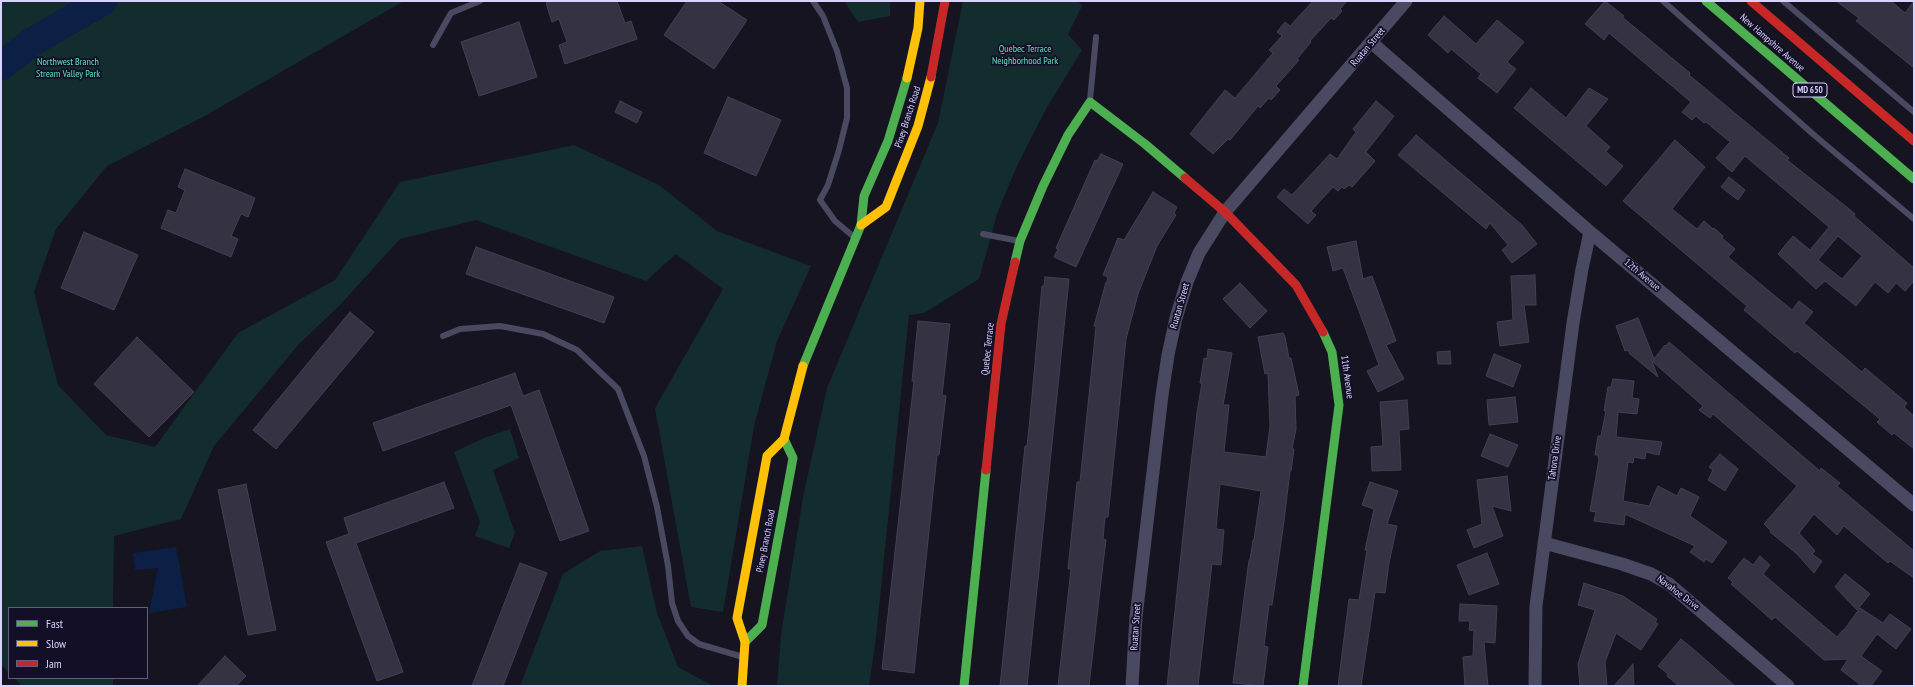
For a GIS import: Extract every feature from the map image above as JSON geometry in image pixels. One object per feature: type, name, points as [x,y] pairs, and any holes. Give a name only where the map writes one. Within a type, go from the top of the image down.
[{"type":"main road","name":"Piney Branch Road","points":[[742,686],[745,642],[736,618],[767,456],[784,439],[804,362],[861,225],[864,196],[888,141],[904,91],[918,28],[920,1]]},
{"type":"main road","name":"Piney Branch Road","points":[[861,225],[886,207],[918,126],[928,91],[945,1]]},
{"type":"main road","name":"New Hampshire Avenue","points":[[1706,1],[1914,180]]},
{"type":"main road","name":"New Hampshire Avenue","points":[[1751,1],[1914,141]]},
{"type":"main road","name":"11th Avenue","points":[[1090,102],[1145,144],[1225,212],[1296,285],[1317,320],[1332,352],[1339,405],[1303,686]]},
{"type":"main road","name":"Quebec Terrace","points":[[964,686],[1001,324],[1020,241],[1043,186],[1068,135],[1090,102]]},
{"type":"main road","name":"Piney Branch Road","points":[[745,642],[762,625],[793,458],[784,439]]},
{"type":"street","name":"Ruatan Street","points":[[1132,686],[1136,617],[1168,355],[1176,318],[1187,282],[1199,253],[1225,212],[1372,43],[1406,1]]},
{"type":"street","name":"12th Avenue","points":[[1372,43],[1590,232],[1914,505]]},
{"type":"street","name":"Tahona Drive","points":[[1535,686],[1536,606],[1573,324],[1590,232]]},
{"type":"street","name":"Navahoe Drive","points":[[1544,543],[1622,564],[1651,574],[1663,581],[1733,638],[1788,686]]},
{"type":"lane","points":[[433,45],[451,13],[480,1]]},
{"type":"lane","points":[[813,1],[824,16],[847,88],[847,118],[837,157],[828,184],[820,200],[835,221],[855,238]]},
{"type":"lane","points":[[1663,1],[1814,135],[1914,219]]},
{"type":"lane","points":[[1783,1],[1914,112]]},
{"type":"lane","points":[[1090,102],[1096,37]]},
{"type":"lane","points":[[983,234],[1020,241]]},
{"type":"lane","points":[[443,336],[460,328],[500,326],[543,334],[577,350],[618,389],[644,456],[657,507],[668,566],[672,603],[678,621],[688,636],[700,644],[743,657]]},
{"type":"green space","name":"Northwest Branch Stream Valley Park","points":[[1,1],[404,1],[203,117],[107,166],[56,229],[34,292],[58,385],[106,435],[155,447],[238,333],[335,280],[400,182],[574,145],[659,185],[717,231],[811,266],[777,341],[754,426],[723,612],[691,607],[655,408],[723,289],[676,254],[646,281],[476,220],[400,239],[339,306],[299,344],[214,446],[181,519],[114,536],[113,607],[8,607],[8,672],[1,664]]},
{"type":"green space","points":[[844,1],[890,1],[890,16],[858,22]]},
{"type":"green space","name":"Quebec Terrace Neighborhood Park","points":[[963,1],[1078,1],[1082,6],[1068,34],[1082,50],[1046,109],[1017,166],[998,211],[979,279],[924,313],[909,315],[876,637],[869,686],[777,686],[781,635],[803,497],[827,388],[938,123]]},
{"type":"green space","points":[[510,429],[519,458],[493,470],[515,533],[509,548],[475,536],[480,522],[454,452],[484,438]]},
{"type":"green space","points":[[642,546],[657,613],[678,667],[713,686],[520,686],[563,574],[600,551]]},
{"type":"green space","points":[[15,679],[113,679],[113,686],[22,686]]},
{"type":"water","points":[[176,547],[187,607],[149,613],[158,568],[135,570],[133,553]]},
{"type":"building","points":[[553,1],[617,1],[625,23],[631,21],[637,39],[565,64],[559,45],[567,42],[559,19],[552,22],[546,3]]},
{"type":"building","points":[[687,1],[718,1],[747,20],[714,69],[664,35]]},
{"type":"building","points":[[1313,1],[1347,1],[1340,9],[1342,11],[1334,20],[1331,18],[1310,41],[1311,42],[1297,59],[1299,60],[1276,86],[1280,90],[1271,100],[1269,98],[1260,108],[1258,106],[1230,140],[1228,139],[1213,154],[1190,134],[1225,90],[1235,98],[1273,53],[1269,50],[1282,36],[1277,32],[1285,22],[1290,26]]},
{"type":"building","points":[[1605,1],[1624,16],[1622,17],[1690,73],[1689,75],[1789,158],[1787,160],[1855,214],[1854,216],[1914,268],[1914,281],[1905,291],[1896,283],[1888,293],[1875,282],[1856,306],[1825,281],[1816,289],[1778,254],[1793,236],[1810,250],[1829,227],[1745,156],[1732,172],[1716,158],[1730,142],[1706,122],[1704,123],[1696,116],[1692,120],[1682,112],[1691,102],[1609,33],[1604,40],[1585,24]],"holes":[[[1838,236],[1862,256],[1842,279],[1818,260]]]},
{"type":"building","points":[[1836,1],[1891,1],[1905,13],[1914,1],[1914,68],[1856,21],[1859,18]]},
{"type":"building","points":[[1444,16],[1476,44],[1497,20],[1524,42],[1507,62],[1516,69],[1497,93],[1478,78],[1481,74],[1451,49],[1448,53],[1428,35]]},
{"type":"building","points":[[519,22],[537,77],[479,96],[461,42]]},
{"type":"building","points":[[1531,88],[1566,118],[1589,88],[1608,99],[1586,126],[1610,147],[1606,152],[1623,166],[1606,186],[1514,108]]},
{"type":"building","points":[[728,97],[781,120],[756,176],[704,153]]},
{"type":"building","points":[[620,101],[642,112],[637,123],[615,112]]},
{"type":"building","points":[[1376,101],[1394,116],[1366,152],[1375,161],[1352,187],[1349,185],[1344,189],[1342,187],[1338,191],[1333,187],[1311,211],[1316,215],[1308,224],[1277,197],[1284,189],[1292,195],[1330,154],[1337,159],[1356,132],[1353,129]]},
{"type":"building","points":[[1416,135],[1522,225],[1537,244],[1512,263],[1502,250],[1508,245],[1490,223],[1486,229],[1398,155]]},
{"type":"building","points":[[1675,140],[1705,167],[1672,209],[1697,229],[1704,221],[1713,229],[1714,228],[1723,236],[1722,238],[1735,249],[1728,257],[1792,310],[1799,301],[1813,312],[1804,323],[1862,372],[1865,368],[1907,403],[1904,407],[1914,416],[1914,449],[1894,433],[1892,435],[1877,422],[1880,419],[1797,351],[1795,353],[1744,310],[1747,306],[1623,201]]},
{"type":"building","points":[[1101,154],[1123,164],[1076,267],[1054,257],[1058,249],[1056,248],[1095,160],[1097,161]]},
{"type":"building","points":[[185,169],[255,198],[248,217],[241,214],[231,236],[238,239],[231,257],[161,228],[168,210],[176,213],[185,190],[178,187]]},
{"type":"building","points":[[1729,177],[1745,190],[1738,200],[1721,187]]},
{"type":"building","points":[[1153,192],[1177,207],[1174,213],[1176,215],[1157,246],[1138,294],[1126,339],[1108,517],[1105,517],[1103,539],[1106,540],[1089,686],[1058,686],[1071,569],[1068,569],[1077,482],[1080,482],[1096,327],[1094,326],[1106,282],[1111,282],[1107,281],[1108,277],[1103,275],[1118,238],[1124,240]]},
{"type":"building","points":[[84,232],[138,255],[114,310],[61,288]]},
{"type":"building","points":[[1356,241],[1363,279],[1372,276],[1396,341],[1386,345],[1404,379],[1378,392],[1367,371],[1379,365],[1343,268],[1333,271],[1327,247]]},
{"type":"building","points":[[476,247],[614,297],[604,323],[466,274]]},
{"type":"building","points":[[1535,275],[1536,305],[1524,305],[1529,342],[1500,346],[1497,322],[1513,320],[1511,276]]},
{"type":"building","points":[[1045,277],[1069,279],[1027,686],[1000,686],[1025,446],[1027,446],[1030,418],[1042,286],[1044,286]]},
{"type":"building","points":[[1240,283],[1267,311],[1250,328],[1223,299]]},
{"type":"building","points":[[350,312],[374,332],[276,449],[253,430]]},
{"type":"building","points":[[1638,318],[1654,359],[1669,342],[1820,471],[1821,468],[1840,483],[1837,486],[1914,551],[1914,578],[1890,561],[1888,563],[1844,526],[1837,535],[1814,514],[1799,533],[1815,551],[1812,554],[1822,561],[1814,573],[1797,554],[1770,532],[1771,531],[1764,524],[1797,486],[1713,414],[1710,418],[1699,410],[1703,406],[1652,361],[1658,377],[1630,354],[1628,350],[1625,351],[1616,326]]},
{"type":"building","points":[[918,321],[950,324],[942,395],[946,396],[939,455],[937,455],[914,673],[882,669],[914,381],[912,381]]},
{"type":"building","points":[[1283,333],[1289,358],[1291,358],[1299,395],[1295,396],[1296,429],[1292,449],[1294,449],[1272,605],[1269,605],[1264,646],[1268,647],[1263,686],[1233,683],[1249,560],[1254,540],[1261,491],[1220,484],[1216,529],[1224,530],[1221,565],[1212,564],[1198,686],[1167,686],[1204,358],[1207,359],[1208,349],[1232,353],[1223,405],[1229,405],[1224,452],[1266,457],[1270,426],[1268,373],[1265,374],[1258,337]]},
{"type":"building","points":[[137,337],[194,392],[149,437],[94,384]]},
{"type":"building","points":[[1450,351],[1451,364],[1438,364],[1437,352]]},
{"type":"building","points":[[1494,354],[1521,365],[1513,387],[1486,376]]},
{"type":"building","points":[[515,373],[523,396],[539,390],[589,531],[560,541],[511,405],[383,451],[373,423]]},
{"type":"building","points":[[1613,379],[1634,381],[1632,398],[1639,399],[1637,414],[1618,412],[1616,437],[1662,442],[1659,455],[1646,452],[1645,459],[1634,457],[1633,463],[1628,462],[1623,501],[1649,506],[1658,486],[1677,496],[1681,488],[1699,497],[1690,516],[1727,542],[1712,563],[1706,559],[1704,562],[1690,552],[1695,546],[1625,514],[1624,525],[1594,521],[1596,512],[1590,511],[1599,459],[1598,455],[1595,455],[1598,436],[1601,436],[1606,411],[1604,411],[1608,387],[1611,387]]},
{"type":"building","points":[[1515,397],[1518,422],[1489,425],[1487,400]]},
{"type":"building","points":[[1407,400],[1409,429],[1399,430],[1401,470],[1372,471],[1371,447],[1383,446],[1380,402]]},
{"type":"building","points":[[1490,434],[1518,445],[1508,467],[1481,456]]},
{"type":"building","points":[[1720,454],[1738,469],[1725,491],[1708,480],[1713,470],[1709,467]]},
{"type":"building","points":[[1507,476],[1511,511],[1492,506],[1503,536],[1474,548],[1467,530],[1482,524],[1477,480]]},
{"type":"building","points":[[444,482],[454,508],[356,543],[403,672],[377,681],[326,542],[349,534],[344,518]]},
{"type":"building","points":[[1370,482],[1398,491],[1387,524],[1397,526],[1389,563],[1385,593],[1375,592],[1361,686],[1338,686],[1349,599],[1359,600],[1367,550],[1365,550],[1374,509],[1362,505]]},
{"type":"building","points":[[246,484],[276,630],[248,635],[218,490]]},
{"type":"building","points":[[1487,553],[1499,584],[1469,595],[1457,565]]},
{"type":"building","points":[[1760,556],[1770,565],[1763,574],[1837,637],[1860,608],[1883,623],[1890,614],[1911,629],[1896,649],[1877,634],[1861,656],[1882,671],[1871,686],[1862,686],[1841,670],[1848,659],[1824,660],[1775,617],[1772,620],[1731,584],[1733,582],[1728,578],[1744,558],[1753,565]]},
{"type":"building","points":[[520,563],[547,573],[503,686],[472,686]]},
{"type":"building","points":[[1845,574],[1870,594],[1857,610],[1835,587]]},
{"type":"building","points":[[1584,583],[1623,596],[1657,619],[1655,622],[1658,624],[1641,650],[1616,633],[1605,662],[1607,686],[1580,686],[1578,664],[1595,610],[1578,605]]},
{"type":"building","points":[[1460,604],[1497,606],[1495,643],[1484,642],[1488,686],[1465,686],[1463,657],[1473,656],[1474,631],[1469,630],[1470,621],[1459,621]]},
{"type":"building","points":[[1681,639],[1735,686],[1679,686],[1667,676],[1668,674],[1658,666]]},
{"type":"building","points":[[225,656],[246,676],[236,686],[197,686]]},
{"type":"building","points":[[1633,664],[1634,686],[1614,686]]},
{"type":"waterway","points":[[1,66],[32,42],[103,1]]},
{"type":"traffic: fast","points":[[1706,1],[1914,179]]},
{"type":"traffic: fast","points":[[803,366],[861,225],[864,196],[888,141],[907,78]]},
{"type":"traffic: fast","points":[[1015,262],[1020,241],[1043,186],[1068,135],[1090,102],[1145,144],[1185,178]]},
{"type":"traffic: fast","points":[[1303,686],[1339,405],[1332,352],[1323,332]]},
{"type":"traffic: fast","points":[[745,642],[762,625],[793,458],[784,439]]},
{"type":"traffic: fast","points":[[964,686],[986,470]]},
{"type":"traffic: slow","points":[[907,78],[918,28],[920,1]]},
{"type":"traffic: slow","points":[[861,225],[886,207],[918,126],[931,77]]},
{"type":"traffic: slow","points":[[742,686],[745,642],[737,618],[767,456],[784,439],[803,366]]},
{"type":"traffic: jam","points":[[931,77],[945,1]]},
{"type":"traffic: jam","points":[[1751,1],[1914,141]]},
{"type":"traffic: jam","points":[[1185,178],[1225,212],[1296,285],[1323,332]]},
{"type":"traffic: jam","points":[[986,470],[1001,324],[1015,262]]}]
